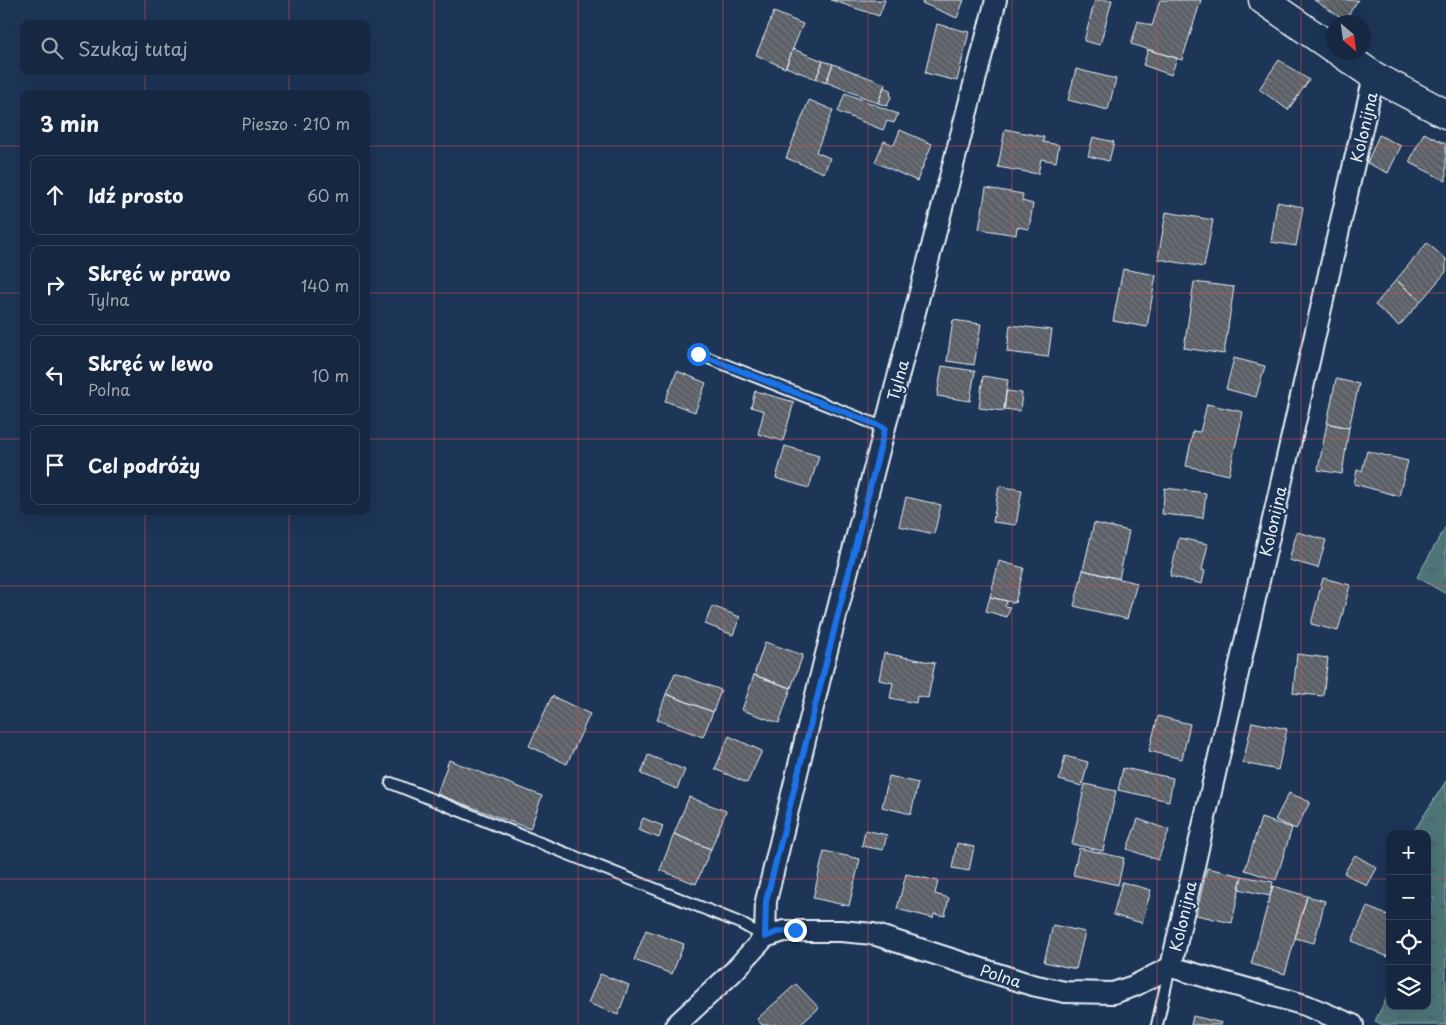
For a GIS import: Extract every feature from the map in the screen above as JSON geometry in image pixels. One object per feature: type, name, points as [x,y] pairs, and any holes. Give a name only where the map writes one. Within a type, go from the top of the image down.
[{"type":"street","name":"Tylna","points":[[765,937],[766,901],[885,428],[996,0]]},
{"type":"street","points":[[1263,0],[1326,43]]},
{"type":"street","points":[[1351,60],[1374,76],[1446,114]]},
{"type":"street","name":"Kolonijna","points":[[1171,966],[1374,76]]},
{"type":"street","name":"Polna","points":[[765,937],[789,930],[874,934],[1032,984],[1079,993],[1099,994],[1123,990],[1171,966]]},
{"type":"street","points":[[676,1025],[733,972],[765,937]]},
{"type":"street","points":[[1171,966],[1304,1004],[1353,1025]]},
{"type":"lane","points":[[698,354],[885,428]]},
{"type":"lane","points":[[391,783],[740,923],[765,937]]},
{"type":"lane","points":[[1157,1025],[1171,966]]},
{"type":"green space","points":[[1446,526],[1446,594],[1417,577]]},
{"type":"green space","points":[[1446,781],[1446,1025],[1383,1025],[1375,1021],[1386,999],[1386,1010],[1431,1010],[1431,905],[1434,899],[1431,897],[1431,830],[1415,830]]},
{"type":"building","points":[[831,0],[885,0],[879,16]]},
{"type":"building","points":[[923,0],[964,0],[957,18],[922,3]]},
{"type":"building","points":[[1095,0],[1112,0],[1100,45],[1084,41]]},
{"type":"building","points":[[1160,0],[1201,0],[1182,60],[1131,44],[1138,21],[1152,26]]},
{"type":"building","points":[[1314,0],[1358,0],[1348,15],[1337,15]]},
{"type":"building","points":[[774,12],[803,24],[785,68],[756,55]]},
{"type":"building","points":[[937,24],[969,32],[957,81],[925,73]]},
{"type":"building","points":[[793,49],[823,61],[816,79],[786,67]]},
{"type":"building","points":[[1148,50],[1177,58],[1171,75],[1143,65]]},
{"type":"building","points":[[1279,60],[1309,80],[1288,110],[1259,89]]},
{"type":"building","points":[[823,61],[833,64],[826,83],[816,79]]},
{"type":"building","points":[[833,64],[885,84],[878,103],[826,82]]},
{"type":"building","points":[[1076,69],[1116,79],[1108,110],[1068,100]]},
{"type":"building","points":[[884,87],[890,90],[891,97],[887,106],[878,103]]},
{"type":"building","points":[[845,93],[898,114],[894,123],[887,121],[883,130],[838,112]]},
{"type":"building","points":[[809,100],[833,110],[816,152],[830,158],[824,173],[786,158]]},
{"type":"building","points":[[1005,129],[1044,137],[1043,142],[1059,145],[1056,162],[1041,159],[1038,174],[998,167]]},
{"type":"building","points":[[900,130],[932,144],[917,181],[875,162],[884,141],[894,145]]},
{"type":"building","points":[[1424,133],[1446,144],[1446,181],[1409,162]]},
{"type":"building","points":[[1379,135],[1401,146],[1388,173],[1367,163]]},
{"type":"building","points":[[1093,137],[1114,142],[1109,161],[1088,156]]},
{"type":"building","points":[[986,188],[1023,194],[1022,201],[1033,204],[1029,229],[1017,227],[1016,235],[979,229]]},
{"type":"building","points":[[1277,202],[1303,207],[1296,246],[1271,242]]},
{"type":"building","points":[[1166,212],[1213,220],[1204,267],[1158,259]]},
{"type":"building","points":[[1427,243],[1446,259],[1446,272],[1421,301],[1396,280]]},
{"type":"building","points":[[1123,269],[1156,275],[1147,327],[1113,321]]},
{"type":"building","points":[[1396,280],[1421,301],[1399,326],[1375,305]]},
{"type":"building","points":[[1194,282],[1234,287],[1224,354],[1184,348]]},
{"type":"building","points":[[953,320],[981,324],[974,365],[947,361]]},
{"type":"building","points":[[1010,325],[1052,330],[1048,357],[1007,352]]},
{"type":"building","points":[[1234,358],[1265,366],[1256,397],[1226,389]]},
{"type":"building","points":[[942,366],[975,371],[970,401],[937,396]]},
{"type":"building","points":[[677,371],[706,383],[695,412],[665,401]]},
{"type":"building","points":[[983,376],[1008,380],[1004,411],[979,408]]},
{"type":"building","points":[[1336,379],[1359,384],[1349,428],[1327,423]]},
{"type":"building","points":[[755,391],[794,402],[783,441],[758,434],[764,411],[751,407]]},
{"type":"building","points":[[1006,391],[1022,393],[1020,411],[1004,409]]},
{"type":"building","points":[[1207,404],[1243,412],[1229,475],[1186,466],[1193,431],[1200,432]]},
{"type":"building","points":[[1327,423],[1349,428],[1342,474],[1318,470]]},
{"type":"building","points":[[785,446],[819,456],[809,488],[776,478]]},
{"type":"building","points":[[1367,451],[1408,461],[1399,496],[1354,484],[1357,470],[1362,471]]},
{"type":"building","points":[[999,486],[1022,490],[1016,525],[993,522]]},
{"type":"building","points":[[1165,488],[1206,493],[1203,518],[1162,514]]},
{"type":"building","points":[[906,497],[941,505],[934,534],[899,526]]},
{"type":"building","points":[[1094,523],[1129,531],[1119,579],[1083,570]]},
{"type":"building","points":[[1297,532],[1326,540],[1318,568],[1289,560]]},
{"type":"building","points":[[1179,538],[1208,544],[1202,570],[1205,571],[1202,584],[1170,576]]},
{"type":"building","points":[[999,561],[1024,568],[1015,603],[990,597]]},
{"type":"building","points":[[1083,570],[1137,583],[1127,619],[1074,606]]},
{"type":"building","points":[[1323,578],[1350,585],[1338,631],[1311,624]]},
{"type":"building","points":[[990,597],[1007,601],[1005,606],[1010,607],[1007,617],[986,611]]},
{"type":"building","points":[[712,606],[740,617],[733,635],[705,624]]},
{"type":"building","points":[[765,642],[803,655],[791,688],[754,675]]},
{"type":"building","points":[[884,653],[935,663],[928,698],[917,696],[916,703],[890,698],[893,683],[879,680]]},
{"type":"building","points":[[1297,654],[1328,658],[1323,696],[1293,693]]},
{"type":"building","points":[[675,673],[721,690],[713,712],[666,694]]},
{"type":"building","points":[[754,675],[791,688],[779,723],[742,710]]},
{"type":"building","points":[[666,694],[713,712],[703,737],[657,720]]},
{"type":"building","points":[[552,696],[590,714],[567,764],[529,746]]},
{"type":"building","points":[[1158,716],[1190,724],[1182,759],[1149,751]]},
{"type":"building","points":[[1252,722],[1287,729],[1278,770],[1243,763]]},
{"type":"building","points":[[729,736],[762,751],[747,783],[715,769]]},
{"type":"building","points":[[648,755],[685,770],[677,789],[641,774]]},
{"type":"building","points":[[1065,756],[1088,762],[1082,786],[1059,780]]},
{"type":"building","points":[[449,760],[542,796],[530,829],[437,794]]},
{"type":"building","points":[[1123,768],[1173,778],[1169,801],[1118,790]]},
{"type":"building","points":[[889,776],[918,783],[911,814],[882,807]]},
{"type":"building","points":[[1085,784],[1116,791],[1103,851],[1072,844]]},
{"type":"building","points":[[1289,793],[1310,802],[1296,829],[1275,820]]},
{"type":"building","points":[[689,797],[726,811],[711,849],[674,834]]},
{"type":"building","points":[[643,818],[663,826],[659,838],[638,830]]},
{"type":"building","points":[[1261,818],[1292,828],[1276,880],[1245,870]]},
{"type":"building","points":[[1138,819],[1169,830],[1158,860],[1127,849]]},
{"type":"building","points":[[865,830],[887,835],[883,850],[862,846]]},
{"type":"building","points":[[674,834],[711,849],[696,884],[660,870]]},
{"type":"building","points":[[957,843],[974,847],[969,871],[952,868]]},
{"type":"building","points":[[1079,848],[1124,858],[1118,885],[1073,875]]},
{"type":"building","points":[[824,851],[860,859],[849,906],[813,898]]},
{"type":"building","points":[[1355,855],[1377,868],[1367,886],[1344,873]]},
{"type":"building","points":[[1207,868],[1242,876],[1232,923],[1196,915]]},
{"type":"building","points":[[906,874],[938,881],[935,894],[949,898],[945,916],[934,914],[933,918],[897,909]]},
{"type":"building","points":[[1242,876],[1273,882],[1270,896],[1239,889]]},
{"type":"building","points":[[1122,882],[1151,890],[1142,923],[1113,915]]},
{"type":"building","points":[[1273,886],[1307,896],[1285,974],[1251,964]]},
{"type":"building","points":[[1307,896],[1325,901],[1314,943],[1295,938]]},
{"type":"building","points":[[1367,907],[1386,914],[1386,956],[1352,941]]},
{"type":"building","points":[[1053,925],[1085,932],[1076,969],[1044,962]]},
{"type":"building","points":[[646,930],[684,944],[672,974],[634,960]]},
{"type":"building","points":[[600,974],[629,985],[618,1015],[588,1003]]},
{"type":"building","points":[[796,984],[819,1008],[800,1025],[762,1025],[757,1019]]},
{"type":"building","points":[[1193,1016],[1222,1023],[1221,1025],[1191,1025]]},
{"type":"route","points":[[698,354],[885,428],[823,666],[766,901],[765,937],[777,932],[795,930]]}]
